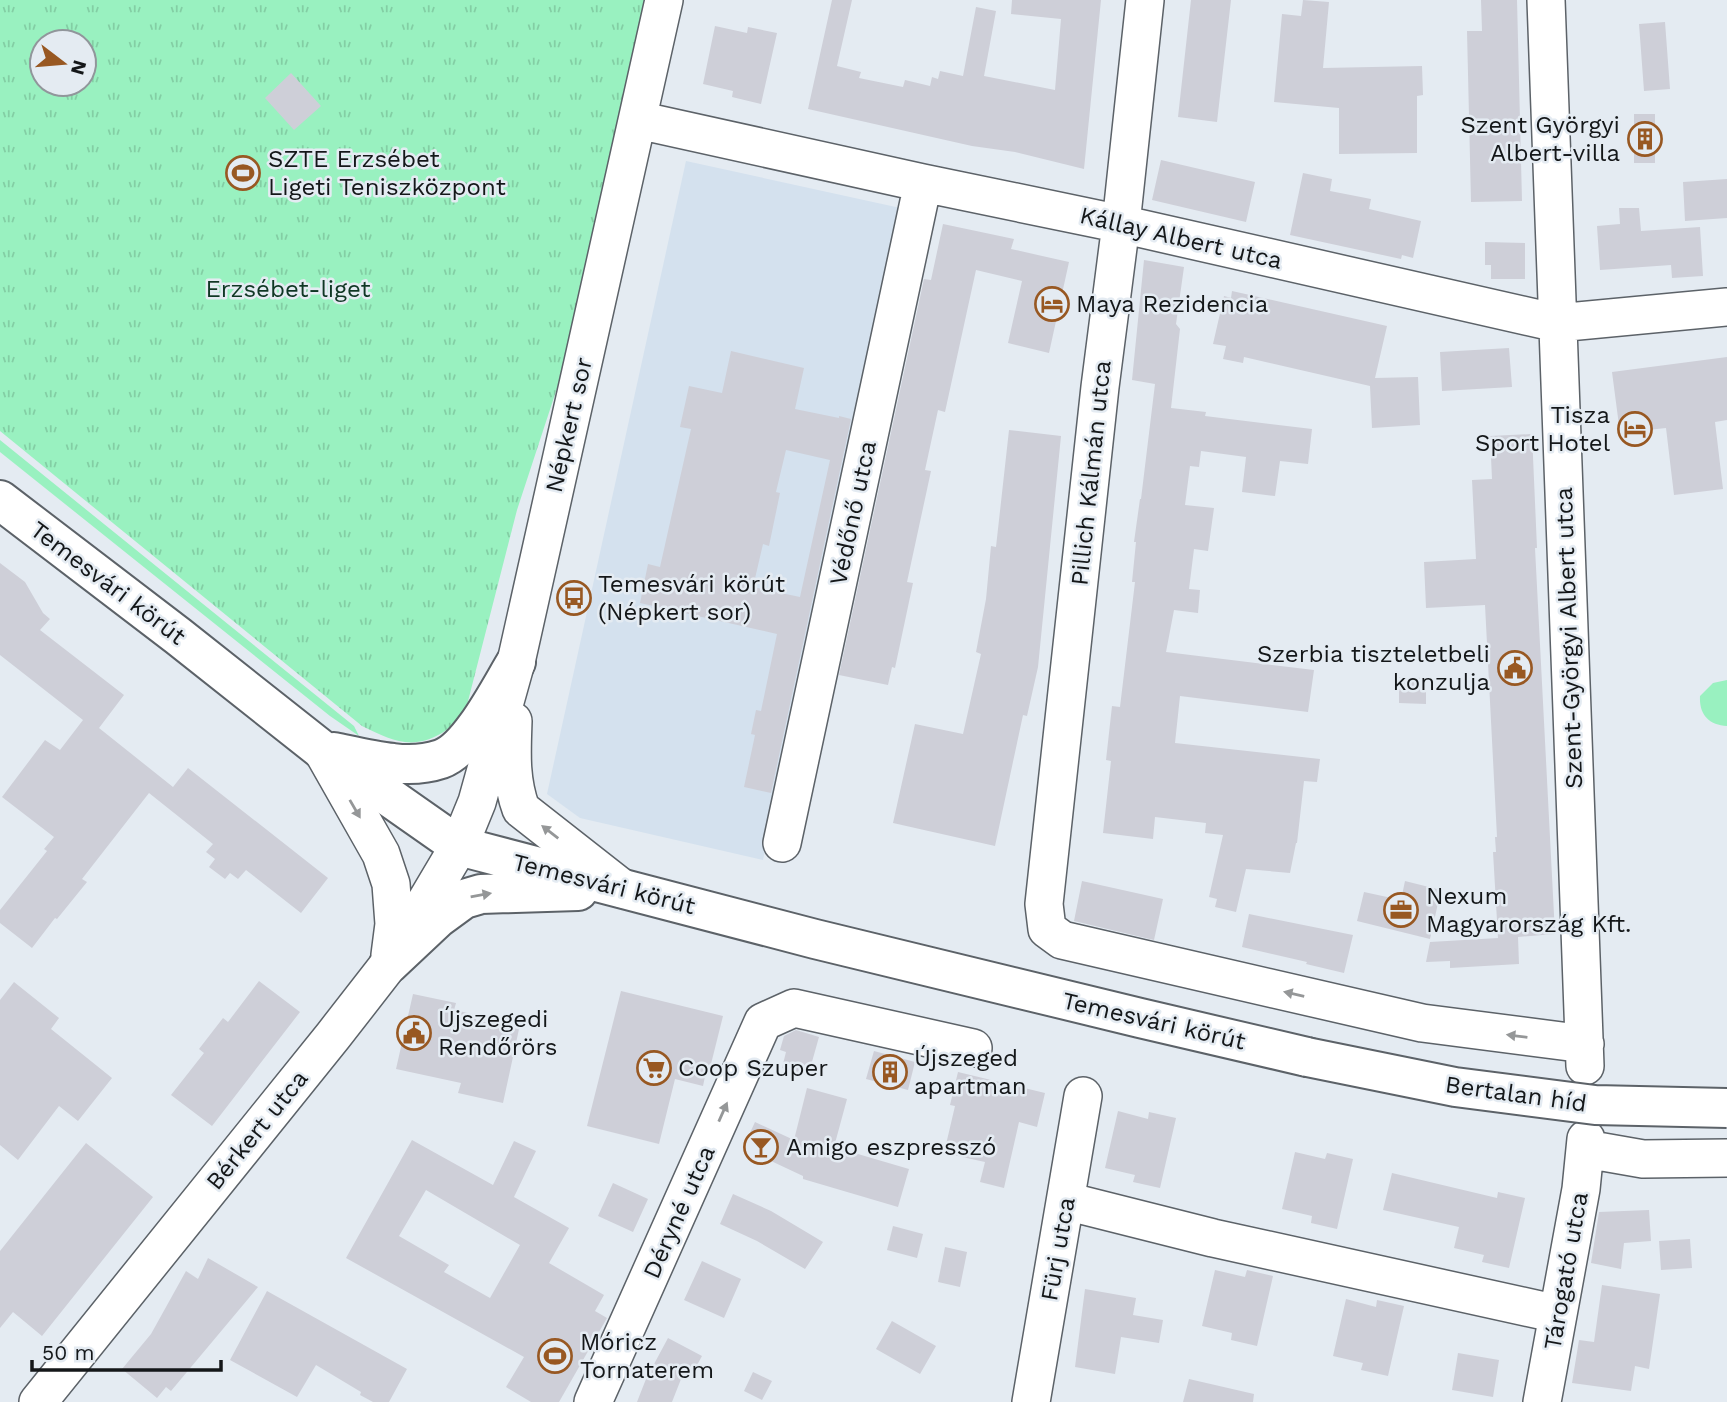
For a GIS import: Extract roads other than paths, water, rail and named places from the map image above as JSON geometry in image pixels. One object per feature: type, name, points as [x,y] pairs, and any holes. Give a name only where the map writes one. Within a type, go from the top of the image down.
[{"type":"main road","name":"Temesvári körút","points":[[0,500],[322,750],[458,846],[815,939],[1307,1057]]},
{"type":"main road","points":[[322,750],[392,763],[421,763],[443,759],[460,746],[475,729],[516,662]]},
{"type":"main road","points":[[388,964],[438,918],[464,899],[481,894],[623,889]]},
{"type":"main road","name":"Bertalan híd","points":[[1307,1057],[1455,1087],[1595,1105],[1727,1108]]},
{"type":"street","name":"Népkert sor","points":[[458,846],[477,802],[516,662],[664,0]]},
{"type":"street","name":"Pillich Kálmán utca","points":[[1145,0],[1121,224],[1098,400],[1044,904],[1047,929],[1062,940],[1422,1023],[1585,1055]]},
{"type":"street","name":"Szent-Györgyi Albert utca","points":[[1546,0],[1585,1055]]},
{"type":"street","name":"Kállay Albert utca","points":[[638,120],[1121,224],[1557,323],[1727,307]]},
{"type":"street","name":"Védőnő utca","points":[[782,844],[923,183]]},
{"type":"street","points":[[516,662],[511,762],[515,793],[521,809],[623,889]]},
{"type":"street","points":[[322,750],[381,854],[391,884],[394,924],[388,964]]},
{"type":"street","name":"Bérkert utca","points":[[38,1402],[388,964],[458,846]]},
{"type":"street","name":"Déryné utca","points":[[593,1402],[763,1022],[794,1008],[973,1048]]},
{"type":"street","name":"Fürj utca","points":[[1031,1402],[1083,1096]]},
{"type":"street","name":"Tárogató utca","points":[[1542,1402],[1581,1189],[1586,1144],[1643,1158],[1727,1158]]},
{"type":"street","points":[[1066,1201],[1213,1238],[1558,1314]]},
{"type":"place","name":"Szent Györgyi Albert-villa","points":[[1645,139]]},
{"type":"place","name":"SZTE Erzsébet Ligeti Teniszközpont","points":[[243,173]]},
{"type":"place","name":"Maya Rezidencia","points":[[1052,304]]},
{"type":"place","name":"Tisza Sport Hotel","points":[[1635,429]]},
{"type":"place","name":"Temesvári körút (Népkert sor)","points":[[574,598]]},
{"type":"place","name":"Szerbia tiszteletbeli konzulja","points":[[1515,668]]},
{"type":"place","name":"Nexum Magyarország Kft.","points":[[1401,910]]},
{"type":"place","name":"Újszegedi Rendőrörs","points":[[414,1033]]},
{"type":"place","name":"Coop Szuper","points":[[654,1068]]},
{"type":"place","name":"Újszeged apartman","points":[[890,1072]]},
{"type":"place","name":"Amigo eszpresszó","points":[[761,1147]]},
{"type":"place","name":"Móricz Tornaterem","points":[[555,1356]]},
{"type":"park label","name":"Erzsébet-liget","points":[[288,289]]}]
